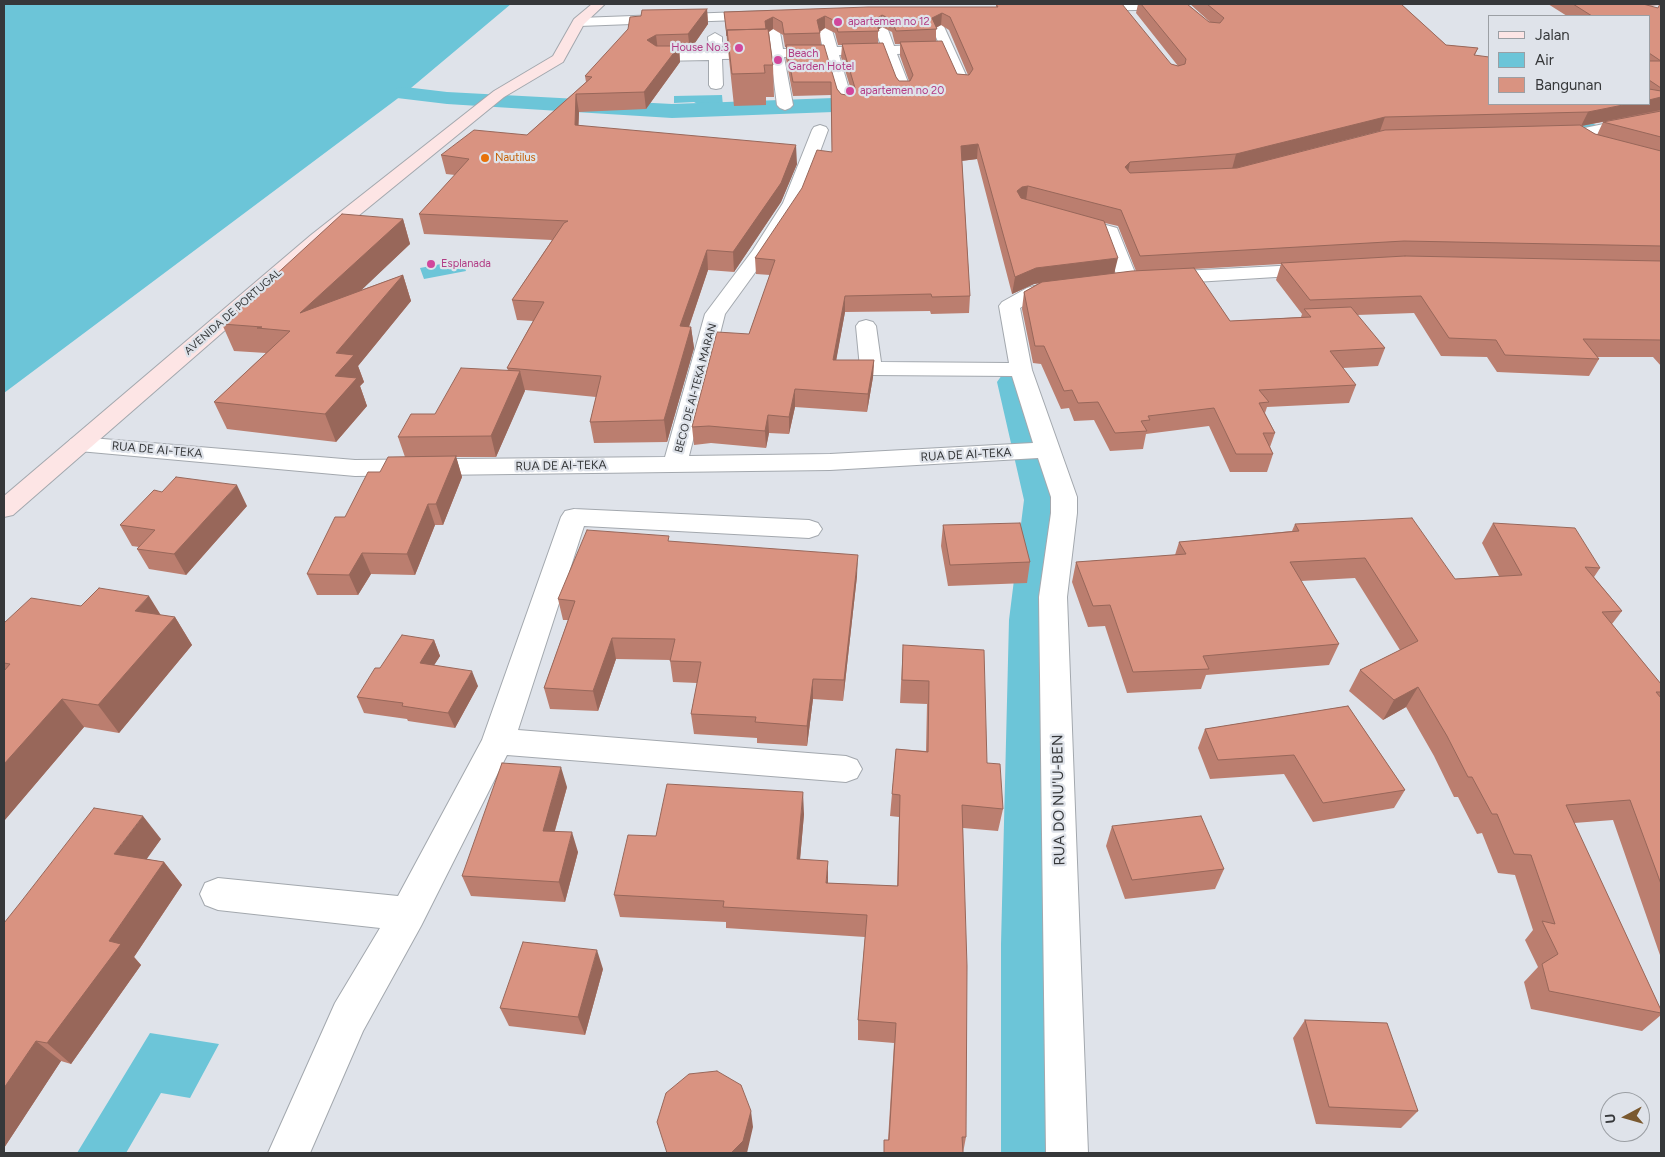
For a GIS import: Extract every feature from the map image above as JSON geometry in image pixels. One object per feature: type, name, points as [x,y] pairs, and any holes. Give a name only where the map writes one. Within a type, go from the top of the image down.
[{"type":"main road","name":"AVENIDA DE PORTUGAL","points":[[4,509],[318,239],[493,99],[558,59],[579,22],[599,4]]},
{"type":"street","points":[[1122,6],[1133,21]]},
{"type":"street","points":[[1073,8],[1122,6],[1184,7]]},
{"type":"street","points":[[839,14],[815,14],[823,20],[846,103]]},
{"type":"street","points":[[579,22],[785,15]]},
{"type":"street","points":[[878,15],[904,90]]},
{"type":"street","points":[[933,15],[963,84]]},
{"type":"street","points":[[768,16],[772,21],[785,105]]},
{"type":"street","points":[[714,28],[716,85]]},
{"type":"street","points":[[658,57],[947,48]]},
{"type":"street","points":[[1561,134],[1594,130],[1661,117]]},
{"type":"street","name":"BECO DE AI-TEKA MARAN","points":[[675,464],[716,314],[761,252],[792,203],[820,130]]},
{"type":"street","points":[[1594,130],[1582,138],[1594,144],[1661,161]]},
{"type":"street","points":[[1054,216],[1111,232],[1119,281],[1340,268]]},
{"type":"street","points":[[1046,450],[1021,370],[1008,306],[1034,292],[1081,286]]},
{"type":"street","points":[[866,326],[871,368],[1021,370]]},
{"type":"street","name":"RUA DE AI-TEKA","points":[[79,444],[356,468],[830,462],[1046,450]]},
{"type":"street","name":"RUA DO NU'U-BEN","points":[[1046,450],[1064,497],[1064,513],[1053,597],[1068,1153]]},
{"type":"street","points":[[289,1153],[349,1017],[408,914],[498,741],[574,517],[809,529]]},
{"type":"street","points":[[498,741],[846,769]]},
{"type":"street","points":[[218,894],[408,914]]},
{"type":"water","points":[[4,4],[511,4],[405,93],[4,393]]},
{"type":"water","points":[[722,95],[723,106],[701,106],[694,102],[674,103],[674,96]]},
{"type":"water","points":[[462,260],[466,271],[424,279],[420,268]]},
{"type":"water","points":[[150,1033],[219,1044],[190,1098],[161,1093],[126,1153],[77,1153]]},
{"type":"building","points":[[996,4],[1122,4],[1171,64],[1178,66],[1185,64],[1186,59],[1141,4],[1187,4],[1209,22],[1220,23],[1224,18],[1207,4],[1401,4],[1446,45],[1478,48],[1474,55],[1488,57],[1488,105],[1623,105],[1588,112],[1385,117],[1236,154],[1130,162],[1125,167],[1130,173],[1237,168],[1385,130],[1580,125],[1595,134],[1661,151],[1661,246],[1404,241],[1140,256],[1121,210],[1028,186],[1022,187],[1017,191],[1021,198],[1104,221],[1118,258],[1036,268],[1015,277],[978,144],[961,146],[970,296],[932,297],[931,294],[845,296],[833,360],[874,360],[868,394],[795,389],[789,417],[768,415],[765,431],[709,426],[692,427],[717,332],[749,334],[775,260],[755,258],[802,188],[817,150],[832,152],[831,82],[793,82],[786,45],[824,45],[837,89],[841,94],[846,95],[853,93],[855,88],[842,44],[883,43],[899,81],[910,81],[913,75],[900,42],[942,41],[957,74],[969,75],[973,69],[950,17],[942,13],[932,18],[937,29],[896,31],[892,20],[882,15],[875,20],[879,31],[838,32],[835,21],[825,16],[817,20],[820,33],[784,34],[782,22],[773,17],[765,21],[766,29],[727,30],[727,36],[724,12],[868,7],[998,7]]},
{"type":"building","points":[[1573,4],[1643,4],[1658,8],[1661,4],[1661,61],[1650,54],[1650,15],[1590,15]]},
{"type":"building","points":[[707,9],[688,34],[656,35],[647,40],[656,46],[679,46],[644,92],[576,94],[575,125],[796,145],[781,183],[733,252],[707,250],[680,326],[691,327],[664,420],[590,422],[601,376],[507,368],[544,302],[512,300],[564,223],[568,221],[419,214],[469,159],[441,155],[474,130],[527,135],[592,77],[585,76],[628,29],[630,17],[641,16],[642,10]]},
{"type":"building","points":[[768,29],[773,65],[764,65],[765,73],[732,74],[727,30]]},
{"type":"building","points":[[1650,61],[1661,61],[1661,88],[1650,81]]},
{"type":"building","points":[[1650,89],[1661,91],[1661,97],[1650,100]]},
{"type":"building","points":[[1661,111],[1661,137],[1603,122]]},
{"type":"building","points":[[342,214],[403,219],[300,313],[403,275],[336,353],[354,355],[335,376],[357,378],[325,414],[214,402],[290,331],[222,324]]},
{"type":"building","points":[[1405,256],[1661,261],[1661,340],[1583,339],[1599,359],[1505,355],[1496,340],[1449,338],[1421,296],[1310,300],[1281,263]]},
{"type":"building","points":[[1194,268],[1230,321],[1311,317],[1304,309],[1351,307],[1385,348],[1330,351],[1356,385],[1259,390],[1269,402],[1259,403],[1275,433],[1263,433],[1273,454],[1236,454],[1214,408],[1148,416],[1150,420],[1141,421],[1147,431],[1115,433],[1098,402],[1078,403],[1072,390],[1064,391],[1044,346],[1035,346],[1024,292],[1042,282],[1132,271]]},
{"type":"building","points":[[461,368],[520,371],[491,436],[398,437],[411,414],[435,414]]},
{"type":"building","points":[[456,456],[436,504],[428,504],[407,554],[362,553],[349,575],[307,574],[335,517],[345,517],[368,472],[380,472],[388,457]]},
{"type":"building","points":[[176,477],[237,485],[174,554],[137,549],[155,530],[120,525],[154,490],[162,492]]},
{"type":"building","points":[[1412,518],[1455,579],[1522,575],[1493,523],[1575,528],[1600,568],[1585,567],[1622,611],[1602,612],[1661,684],[1661,692],[1656,692],[1661,698],[1661,884],[1630,800],[1566,805],[1661,1013],[1549,991],[1542,964],[1558,954],[1542,921],[1555,924],[1531,855],[1514,854],[1497,814],[1492,814],[1472,777],[1468,777],[1447,736],[1418,687],[1394,700],[1360,670],[1418,641],[1365,558],[1290,562],[1339,644],[1203,656],[1209,669],[1133,672],[1110,605],[1093,606],[1076,562],[1186,554],[1179,542],[1299,531],[1295,524]]},
{"type":"building","points":[[1020,523],[1030,562],[950,565],[943,525]]},
{"type":"building","points":[[587,530],[669,536],[668,541],[858,555],[844,680],[813,679],[807,726],[755,722],[756,717],[691,714],[701,662],[670,661],[675,639],[612,638],[593,691],[544,688],[575,601],[558,599]]},
{"type":"building","points":[[99,588],[149,596],[135,611],[175,617],[98,705],[62,699],[4,764],[4,671],[10,664],[4,663],[4,623],[31,598],[81,606]]},
{"type":"building","points":[[402,635],[434,640],[420,663],[472,671],[448,713],[402,706],[403,703],[357,697],[375,668],[380,668]]},
{"type":"building","points":[[903,645],[984,650],[987,763],[1000,764],[1003,809],[962,805],[967,966],[966,1137],[962,1137],[963,1153],[884,1153],[884,1140],[889,1140],[896,1023],[858,1020],[867,915],[723,907],[724,901],[614,895],[628,835],[656,836],[667,784],[803,792],[797,859],[828,861],[826,883],[898,886],[900,795],[892,794],[896,749],[928,752],[929,681],[902,680]]},
{"type":"building","points":[[1348,706],[1405,790],[1323,803],[1294,755],[1218,760],[1205,729]]},
{"type":"building","points":[[502,763],[561,767],[543,831],[572,832],[559,882],[462,876]]},
{"type":"building","points":[[94,808],[143,816],[114,854],[164,862],[109,941],[121,944],[47,1043],[36,1041],[4,1088],[4,923]]},
{"type":"building","points":[[1201,816],[1224,869],[1132,880],[1112,826]]},
{"type":"building","points":[[523,942],[597,950],[578,1017],[500,1008]]},
{"type":"building","points":[[1305,1020],[1387,1023],[1418,1111],[1329,1107]]},
{"type":"building","points":[[717,1071],[741,1085],[751,1111],[743,1141],[731,1153],[667,1153],[657,1122],[666,1093],[689,1074]]},
{"type":"waterway","points":[[405,93],[447,98],[672,111],[887,103]]},
{"type":"waterway","points":[[1515,105],[1543,112],[1595,132],[1661,147]]},
{"type":"waterway","points":[[1013,382],[1042,500],[1030,620],[1028,944],[1032,1153]]},
{"type":"place","name":"apartemen no 12","points":[[838,22]]},
{"type":"place","name":"House No.3","points":[[739,48]]},
{"type":"place","name":"Beach Garden Hotel","points":[[778,60]]},
{"type":"place","name":"apartemen no 20","points":[[850,91]]},
{"type":"place","name":"Nautilus","points":[[485,158]]},
{"type":"place","name":"Esplanada","points":[[431,264]]}]
